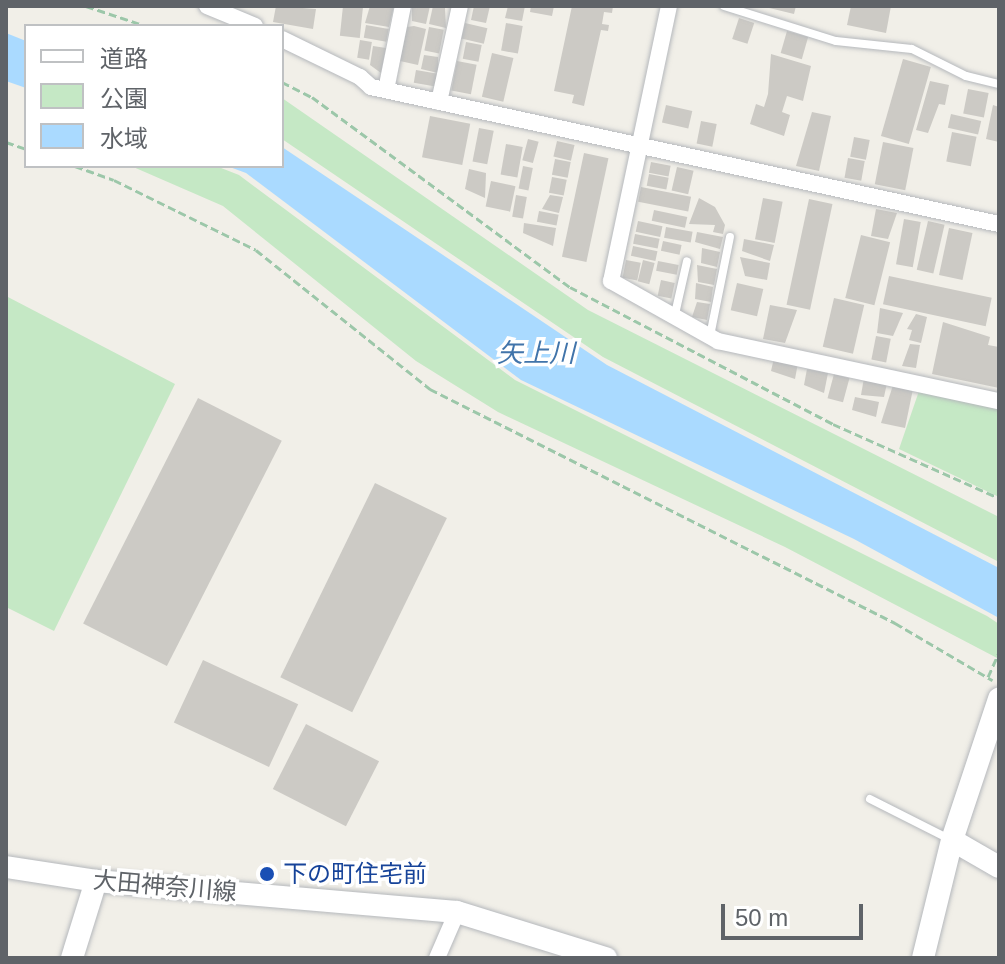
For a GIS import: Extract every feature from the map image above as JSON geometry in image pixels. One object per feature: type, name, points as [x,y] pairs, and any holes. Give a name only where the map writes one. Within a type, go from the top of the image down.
[{"type":"main road","points":[[923,958],[952,840],[999,699]]},
{"type":"main road","points":[[952,840],[999,867]]},
{"type":"main road","name":"大田神奈川線","points":[[6,867],[96,881],[457,912],[606,958]]},
{"type":"main road","points":[[72,958],[96,881]]},
{"type":"street","points":[[207,6],[238,12]]},
{"type":"street","points":[[386,90],[403,6]]},
{"type":"street","points":[[439,102],[460,6]]},
{"type":"street","points":[[669,6],[611,281],[675,314],[710,337],[999,401]]},
{"type":"street","points":[[284,40],[386,90],[999,224]]},
{"type":"street","points":[[437,958],[457,912]]},
{"type":"lane","points":[[724,6],[836,41],[912,49],[966,76],[999,84]]},
{"type":"lane","points":[[710,337],[730,237]]},
{"type":"lane","points":[[675,314],[687,261]]},
{"type":"lane","points":[[870,799],[952,840]]},
{"type":"path","points":[[86,6],[140,24]]},
{"type":"path","points":[[81,168],[114,180],[256,250],[430,389],[895,623],[999,684]]},
{"type":"path","points":[[988,677],[999,652]]},
{"type":"green space","points":[[284,99],[588,310],[999,517],[999,562],[603,357],[284,140]]},
{"type":"green space","points":[[136,168],[221,168],[239,175],[515,380],[987,616],[999,624],[999,659],[785,547],[498,412],[416,361],[223,206]]},
{"type":"green space","points":[[6,296],[175,384],[54,631],[6,607]]},
{"type":"green space","points":[[919,391],[999,407],[999,497],[899,449]]},
{"type":"water","points":[[6,33],[24,40],[24,87],[6,81]]},
{"type":"water","name":"矢上川","points":[[284,148],[607,365],[999,568],[999,618],[854,539],[521,380],[246,173],[232,168],[284,168]]},
{"type":"building","points":[[276,6],[316,9],[313,29],[273,22]]},
{"type":"building","points":[[343,6],[363,8],[360,38],[340,36]]},
{"type":"building","points":[[370,6],[394,6],[389,27],[365,23]]},
{"type":"building","points":[[412,6],[430,6],[426,24],[412,21]]},
{"type":"building","points":[[433,6],[445,8],[446,28],[429,24]]},
{"type":"building","points":[[474,6],[490,6],[486,23],[471,20]]},
{"type":"building","points":[[508,6],[525,6],[522,21],[505,18]]},
{"type":"building","points":[[531,6],[554,6],[552,16],[530,12]]},
{"type":"building","points":[[572,6],[613,6],[612,13],[604,12],[602,24],[609,25],[608,31],[601,30],[584,106],[572,103],[574,95],[554,91]]},
{"type":"building","points":[[761,6],[796,6],[794,14]]},
{"type":"building","points":[[851,6],[891,6],[886,33],[847,25]]},
{"type":"building","points":[[739,18],[754,23],[747,44],[732,39]]},
{"type":"building","points":[[465,23],[487,28],[484,44],[461,39]]},
{"type":"building","points":[[506,23],[523,26],[518,54],[501,51]]},
{"type":"building","points":[[366,25],[389,29],[386,42],[364,38]]},
{"type":"building","points":[[407,27],[426,29],[418,65],[400,61]]},
{"type":"building","points":[[429,27],[444,30],[439,53],[424,51]]},
{"type":"building","points":[[787,31],[808,37],[802,59],[781,53]]},
{"type":"building","points":[[360,40],[372,42],[369,60],[357,58]]},
{"type":"building","points":[[466,42],[482,45],[478,62],[463,59]]},
{"type":"building","points":[[373,46],[386,48],[381,73],[370,65]]},
{"type":"building","points":[[492,53],[513,58],[503,102],[482,97]]},
{"type":"building","points":[[771,54],[811,66],[803,101],[787,96],[782,112],[790,115],[784,136],[750,124],[756,104],[764,107],[768,94]]},
{"type":"building","points":[[424,55],[438,57],[438,73],[421,69]]},
{"type":"building","points":[[903,59],[931,67],[909,144],[881,136]]},
{"type":"building","points":[[457,61],[477,65],[471,94],[451,90]]},
{"type":"building","points":[[416,70],[438,74],[435,87],[414,83]]},
{"type":"building","points":[[930,81],[949,85],[945,105],[939,104],[928,133],[916,130]]},
{"type":"building","points":[[968,89],[989,93],[984,118],[963,114]]},
{"type":"building","points":[[666,105],[692,111],[688,129],[662,123]]},
{"type":"building","points":[[993,105],[999,107],[999,142],[986,139]]},
{"type":"building","points":[[812,112],[831,116],[819,171],[796,166]]},
{"type":"building","points":[[951,114],[981,121],[978,135],[948,128]]},
{"type":"building","points":[[430,116],[470,124],[462,165],[422,157]]},
{"type":"building","points":[[701,121],[717,124],[712,147],[697,144]]},
{"type":"building","points":[[479,128],[494,131],[487,164],[473,161]]},
{"type":"building","points":[[952,132],[977,137],[971,166],[946,161]]},
{"type":"building","points":[[854,137],[870,140],[866,160],[850,157]]},
{"type":"building","points":[[528,139],[539,142],[533,163],[522,160]]},
{"type":"building","points":[[557,141],[575,145],[571,161],[553,157]]},
{"type":"building","points":[[883,142],[913,148],[905,190],[875,184]]},
{"type":"building","points":[[506,144],[523,147],[517,177],[501,175]]},
{"type":"building","points":[[584,153],[608,158],[586,262],[562,257]]},
{"type":"building","points":[[848,158],[865,161],[861,181],[845,178]]},
{"type":"building","points":[[555,159],[571,162],[568,178],[552,175]]},
{"type":"building","points":[[651,162],[671,166],[669,177],[649,173]]},
{"type":"building","points":[[523,166],[533,168],[528,190],[519,189]]},
{"type":"building","points":[[677,167],[694,171],[688,194],[672,190]]},
{"type":"building","points":[[469,169],[486,173],[485,198],[465,189]]},
{"type":"building","points":[[649,174],[669,178],[666,190],[647,186]]},
{"type":"building","points":[[552,177],[567,180],[564,196],[549,193]]},
{"type":"building","points":[[491,181],[515,186],[510,212],[486,206]]},
{"type":"building","points":[[641,187],[691,197],[688,211],[638,202]]},
{"type":"building","points":[[516,195],[527,197],[523,219],[512,217]]},
{"type":"building","points":[[550,195],[563,197],[559,213],[542,209]]},
{"type":"building","points":[[699,198],[715,207],[725,225],[723,234],[713,232],[715,225],[689,224]]},
{"type":"building","points":[[763,198],[783,202],[775,243],[755,239]]},
{"type":"building","points":[[809,199],[832,204],[810,310],[787,305]]},
{"type":"building","points":[[876,209],[897,213],[888,239],[871,236]]},
{"type":"building","points":[[654,210],[687,217],[685,228],[652,221]]},
{"type":"building","points":[[539,211],[559,215],[557,226],[537,222]]},
{"type":"building","points":[[904,219],[921,222],[913,267],[896,264]]},
{"type":"building","points":[[638,221],[662,226],[660,237],[636,232]]},
{"type":"building","points":[[928,221],[945,225],[933,274],[917,270]]},
{"type":"building","points":[[524,223],[556,228],[553,246],[523,233]]},
{"type":"building","points":[[666,227],[693,232],[691,243],[664,238]]},
{"type":"building","points":[[949,228],[972,233],[962,280],[939,275]]},
{"type":"building","points":[[697,232],[723,237],[720,249],[695,242]]},
{"type":"building","points":[[635,234],[660,239],[658,249],[633,244]]},
{"type":"building","points":[[861,235],[890,242],[874,305],[845,298]]},
{"type":"building","points":[[744,239],[774,245],[770,261],[742,251]]},
{"type":"building","points":[[663,241],[682,245],[680,255],[661,251]]},
{"type":"building","points":[[633,246],[657,251],[655,261],[631,256]]},
{"type":"building","points":[[702,248],[720,252],[717,267],[701,263]]},
{"type":"building","points":[[740,257],[770,263],[767,280],[745,276]]},
{"type":"building","points":[[626,260],[641,263],[637,281],[623,278]]},
{"type":"building","points":[[643,260],[655,263],[649,284],[638,281]]},
{"type":"building","points":[[658,261],[679,265],[677,275],[656,271]]},
{"type":"building","points":[[697,265],[717,269],[714,285],[698,282]]},
{"type":"building","points":[[889,276],[992,298],[986,326],[883,304]]},
{"type":"building","points":[[661,280],[675,283],[671,299],[658,296]]},
{"type":"building","points":[[696,283],[713,287],[711,302],[695,299]]},
{"type":"building","points":[[737,283],[763,289],[757,316],[731,310]]},
{"type":"building","points":[[834,298],[864,305],[853,354],[823,347]]},
{"type":"building","points":[[697,302],[710,304],[707,320],[692,317]]},
{"type":"building","points":[[770,305],[797,310],[785,343],[763,339]]},
{"type":"building","points":[[880,308],[903,313],[893,336],[877,333]]},
{"type":"building","points":[[916,314],[927,317],[921,343],[909,340],[912,330],[907,329]]},
{"type":"building","points":[[943,322],[990,337],[988,345],[999,347],[999,388],[932,374]]},
{"type":"building","points":[[876,336],[891,339],[886,362],[871,360]]},
{"type":"building","points":[[910,344],[920,345],[916,368],[902,366]]},
{"type":"building","points":[[774,358],[798,363],[795,379],[771,371]]},
{"type":"building","points":[[807,369],[828,373],[824,393],[804,385]]},
{"type":"building","points":[[834,374],[849,378],[843,402],[828,398]]},
{"type":"building","points":[[864,378],[887,383],[884,397],[861,395]]},
{"type":"building","points":[[893,385],[913,389],[905,428],[881,423]]},
{"type":"building","points":[[855,397],[879,402],[876,417],[852,410]]},
{"type":"building","points":[[198,398],[282,441],[167,666],[83,623]]},
{"type":"building","points":[[375,483],[447,518],[352,712],[280,677]]},
{"type":"building","points":[[203,660],[298,704],[269,767],[174,723]]},
{"type":"building","points":[[306,724],[379,761],[346,826],[273,789]]},
{"type":"place","name":"下の町住宅前","points":[[267,874]]}]
